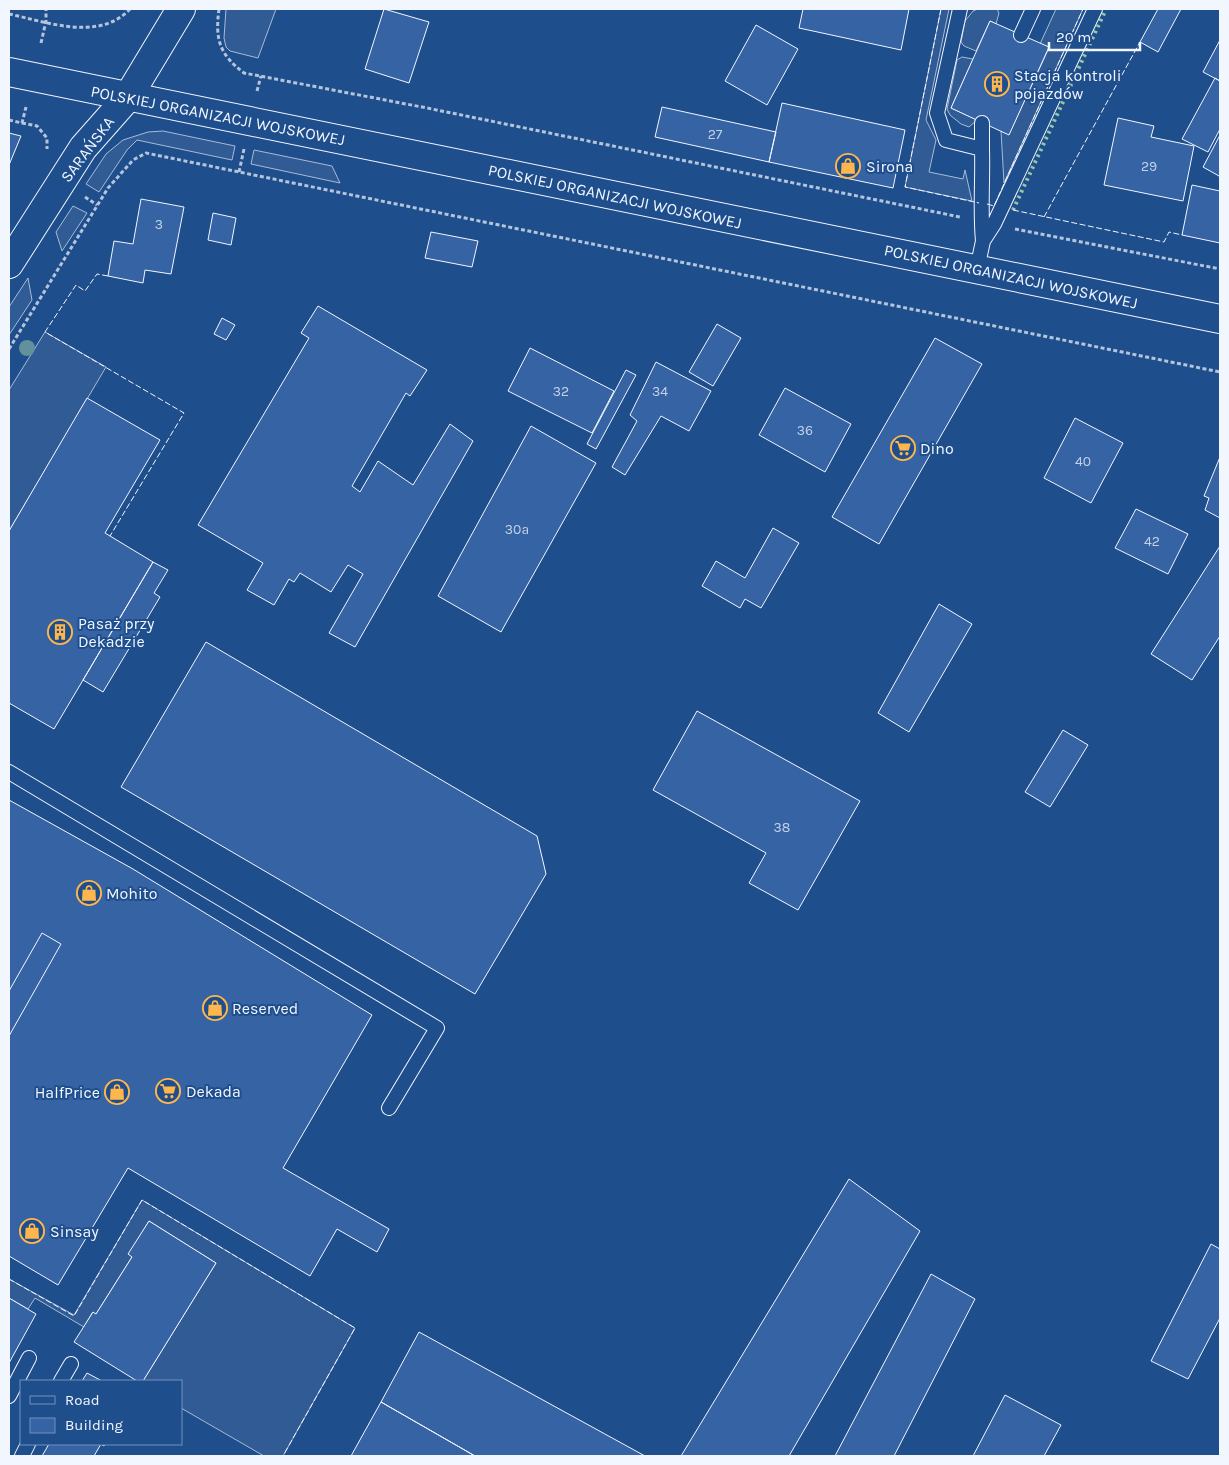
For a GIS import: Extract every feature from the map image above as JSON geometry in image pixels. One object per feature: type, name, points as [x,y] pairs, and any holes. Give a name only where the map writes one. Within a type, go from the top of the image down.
[{"type":"main road","name":"SARAŃSKA","points":[[9,264],[83,148],[128,97],[181,9]]},
{"type":"main road","name":"POLSKIEJ ORGANIZACJI WOJSKOWEJ","points":[[9,72],[1220,319]]},
{"type":"lane","points":[[960,9],[937,113],[946,140],[982,149]]},
{"type":"lane","points":[[1021,35],[1033,9]]},
{"type":"lane","points":[[977,269],[987,223],[1095,9]]},
{"type":"lane","points":[[982,123],[983,204],[987,223]]},
{"type":"lane","points":[[9,772],[437,1028],[389,1108]]},
{"type":"lane","points":[[9,1396],[29,1358]]},
{"type":"lane","points":[[63,1380],[71,1364]]},
{"type":"path","points":[[41,43],[46,21],[46,9]]},
{"type":"path","points":[[9,14],[73,27],[100,27],[121,18],[130,9]]},
{"type":"path","points":[[219,9],[217,29],[222,51],[231,63],[244,73],[427,108],[1220,269]]},
{"type":"path","points":[[210,17],[218,19]]},
{"type":"path","points":[[257,91],[261,76]]},
{"type":"path","points":[[22,123],[26,106]]},
{"type":"path","points":[[9,120],[38,126],[48,138],[47,155]]},
{"type":"path","points":[[239,172],[244,148]]},
{"type":"path","points":[[9,349],[108,188],[133,160],[146,154],[1220,372]]},
{"type":"path","points":[[80,194],[97,205]]},
{"type":"shaded area","points":[[226,9],[276,9],[258,58],[230,51],[226,47],[224,38]]},
{"type":"shaded area","points":[[941,9],[949,9],[926,120],[936,140],[929,172],[963,179],[965,170],[972,201],[905,187]]},
{"type":"shaded area","points":[[978,9],[997,9],[999,13],[996,24],[990,21],[976,51],[964,46],[961,42],[965,21],[973,11]]},
{"type":"shaded area","points":[[1056,9],[1083,9],[1004,183],[1001,131],[1009,134],[1049,48],[1040,44]]},
{"type":"shaded area","points":[[962,57],[973,59],[951,108],[977,120],[969,127],[961,124],[950,115],[947,109],[957,60]]},
{"type":"shaded area","points":[[163,131],[235,146],[232,160],[137,140],[127,150],[99,192],[86,184],[106,154],[123,140],[148,132]]},
{"type":"shaded area","points":[[254,150],[332,166],[340,183],[251,164]]},
{"type":"shaded area","points":[[73,206],[87,213],[62,251],[56,232]]},
{"type":"shaded area","points":[[28,278],[32,300],[9,335],[9,307]]},
{"type":"shaded area","points":[[45,332],[106,367],[9,531],[9,390]]},
{"type":"shaded area","points":[[142,1200],[355,1328],[283,1456],[264,1456],[182,1409],[182,1380],[144,1380],[216,1263],[149,1221],[129,1254],[132,1257],[96,1314],[92,1313],[84,1327],[35,1298],[28,1309],[9,1298],[9,1279],[74,1315]]},
{"type":"building","points":[[384,9],[429,22],[409,83],[365,69]]},
{"type":"building","points":[[803,9],[909,9],[901,50],[799,28]]},
{"type":"building","points":[[1158,9],[1181,9],[1158,52],[1140,42]]},
{"type":"building","name":"Stacja kontroli pojazdów","points":[[990,21],[1049,47],[1009,135],[951,108]]},
{"type":"building","points":[[756,25],[798,49],[767,105],[725,81]]},
{"type":"building","points":[[1220,40],[1220,81],[1203,72]]},
{"type":"building","points":[[1215,78],[1220,81],[1220,129],[1208,152],[1182,139]]},
{"type":"building","points":[[782,103],[905,130],[893,188],[769,162]]},
{"type":"building","points":[[662,107],[776,132],[769,162],[655,137]]},
{"type":"building","points":[[1118,118],[1154,126],[1151,137],[1194,146],[1183,201],[1104,185]]},
{"type":"building","points":[[9,133],[21,136],[9,165]]},
{"type":"building","points":[[1220,135],[1220,174],[1219,176],[1203,167]]},
{"type":"building","points":[[1192,185],[1220,191],[1220,243],[1182,235]]},
{"type":"building","points":[[141,199],[184,207],[171,274],[145,270],[143,283],[108,276],[114,241],[133,244]]},
{"type":"building","points":[[213,213],[236,218],[231,245],[208,240]]},
{"type":"building","points":[[431,232],[478,241],[472,267],[425,258]]},
{"type":"building","points":[[318,306],[427,370],[410,396],[406,393],[352,486],[360,492],[378,461],[413,485],[450,424],[473,441],[355,647],[329,633],[363,574],[348,565],[331,592],[300,573],[294,582],[289,579],[274,605],[247,590],[263,563],[198,525],[309,338],[301,333]]},
{"type":"building","points":[[222,318],[235,325],[226,340],[214,334]]},
{"type":"building","points":[[717,324],[741,338],[713,386],[689,372]]},
{"type":"building","name":"Dino","points":[[935,338],[982,364],[879,544],[832,517]]},
{"type":"building","points":[[530,348],[614,391],[592,433],[508,391]]},
{"type":"building","points":[[656,362],[711,391],[689,431],[661,416],[625,475],[612,467],[637,421],[630,415]]},
{"type":"building","points":[[626,370],[636,375],[596,449],[587,444]]},
{"type":"building","points":[[785,388],[851,424],[825,472],[759,435]]},
{"type":"building","name":"Pasaż przy Dekadzie","points":[[87,398],[160,440],[105,533],[153,562],[54,729],[9,703],[9,531]]},
{"type":"building","points":[[1075,418],[1123,443],[1091,503],[1044,478]]},
{"type":"building","points":[[531,426],[596,463],[501,632],[438,596]]},
{"type":"building","points":[[1220,457],[1220,518],[1205,510],[1209,498],[1204,496]]},
{"type":"building","points":[[1136,509],[1188,534],[1168,574],[1115,548]]},
{"type":"building","points":[[773,528],[799,543],[761,608],[745,599],[740,608],[702,586],[716,561],[745,578]]},
{"type":"building","points":[[1220,546],[1220,636],[1192,680],[1151,654]]},
{"type":"building","points":[[153,562],[168,570],[154,593],[160,597],[103,692],[83,680]]},
{"type":"building","points":[[939,604],[972,624],[909,732],[878,713]]},
{"type":"building","points":[[206,642],[537,836],[546,874],[475,994],[121,787]]},
{"type":"building","points":[[697,711],[860,801],[798,910],[749,883],[766,853],[653,790]]},
{"type":"building","points":[[1063,730],[1088,745],[1050,807],[1025,792]]},
{"type":"building","name":"Dekada","points":[[9,800],[133,869],[372,1015],[283,1168],[389,1229],[377,1252],[337,1229],[310,1276],[128,1168],[58,1285],[9,1256]]},
{"type":"building","points":[[42,933],[61,944],[9,1036],[9,991]]},
{"type":"building","points":[[849,1179],[920,1231],[789,1456],[681,1456]]},
{"type":"building","points":[[149,1221],[216,1263],[144,1380],[135,1380],[74,1342],[93,1312],[96,1314],[132,1257],[128,1254]]},
{"type":"building","points":[[1211,1244],[1220,1249],[1220,1318],[1188,1379],[1151,1361]]},
{"type":"building","points":[[931,1274],[975,1299],[894,1456],[835,1456]]},
{"type":"building","points":[[9,1298],[36,1314],[9,1363]]},
{"type":"building","points":[[419,1332],[645,1456],[475,1456],[381,1402]]},
{"type":"building","points":[[87,1373],[100,1380],[83,1380]]},
{"type":"building","points":[[1005,1395],[1061,1425],[1044,1456],[973,1456]]},
{"type":"building","points":[[381,1402],[475,1456],[351,1456]]},
{"type":"building","points":[[48,1445],[100,1445],[94,1456],[42,1456]]},
{"type":"hedge","points":[[1013,210],[1106,9]]},
{"type":"fence","points":[[941,9],[905,187],[979,203]]},
{"type":"fence","points":[[987,204],[994,206],[1083,9]]},
{"type":"fence","points":[[1044,217],[1140,42]]},
{"type":"fence","points":[[1013,210],[1164,242],[1169,232],[1182,235]]},
{"type":"fence","points":[[108,276],[97,274],[85,291],[76,285],[45,332],[184,413],[110,536]]},
{"type":"fence","points":[[9,1279],[74,1316],[142,1200],[355,1328],[283,1456]]},
{"type":"place","name":"Stacja kontroli pojazdów","points":[[997,84]]},
{"type":"place","name":"Sirona","points":[[848,166]]},
{"type":"place","name":"Dino","points":[[903,448]]},
{"type":"place","name":"Pasaż przy Dekadzie","points":[[60,632]]},
{"type":"place","name":"Mohito","points":[[89,893]]},
{"type":"place","name":"Reserved","points":[[215,1008]]},
{"type":"place","name":"Dekada","points":[[168,1091]]},
{"type":"place","name":"HalfPrice","points":[[117,1092]]},
{"type":"place","name":"Sinsay","points":[[32,1231]]}]
